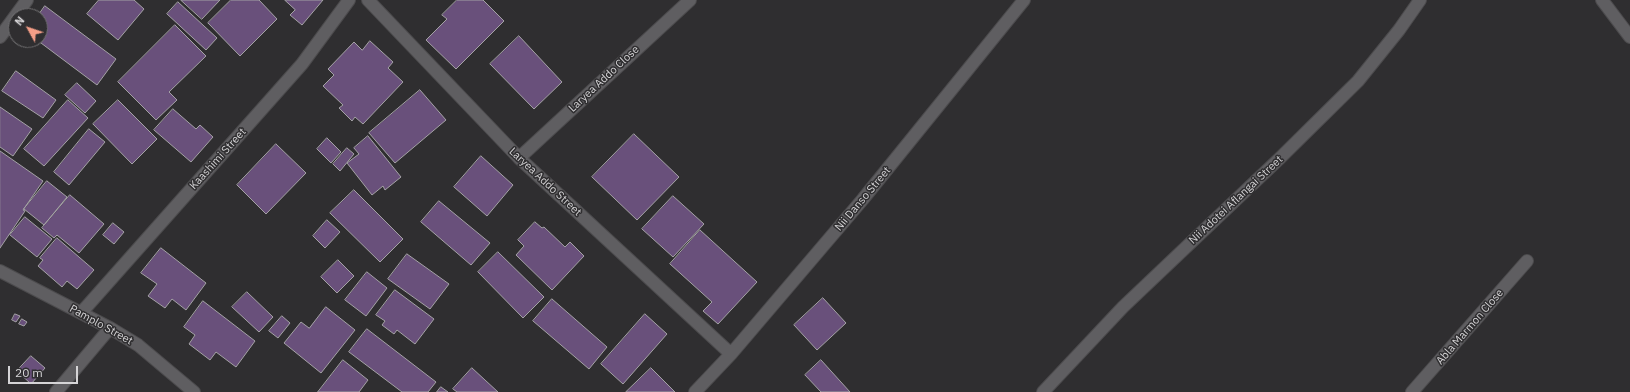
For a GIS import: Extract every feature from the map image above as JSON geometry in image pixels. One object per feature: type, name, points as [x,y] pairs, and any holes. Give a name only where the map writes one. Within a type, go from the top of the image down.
[{"type":"street","points":[[0,37],[27,0]]},
{"type":"street","name":"Kaashimi Street","points":[[81,313],[302,64],[349,0]]},
{"type":"street","name":"Laryea Addo Street","points":[[368,0],[518,158],[731,354]]},
{"type":"street","name":"Laryea Addo Close","points":[[518,158],[690,0]]},
{"type":"street","name":"Nii Danso Street","points":[[695,392],[731,354],[863,199],[1024,0]]},
{"type":"street","name":"Nii Adotei Aflangai Street","points":[[1043,392],[1123,307],[1280,158],[1358,81],[1399,30],[1420,0]]},
{"type":"street","points":[[1602,0],[1630,38]]},
{"type":"street","name":"Abla Marmon Close","points":[[1412,392],[1527,261]]},
{"type":"street","name":"Pamplo Street","points":[[0,271],[110,328],[138,345],[194,392]]},
{"type":"street","points":[[56,392],[110,328]]},
{"type":"building","points":[[99,0],[134,0],[144,9],[118,40],[87,14]]},
{"type":"building","points":[[181,0],[220,0],[202,19]]},
{"type":"building","points":[[231,0],[259,0],[277,19],[240,56],[208,23]]},
{"type":"building","points":[[285,0],[323,0],[302,25],[290,15],[295,10]]},
{"type":"building","points":[[457,0],[483,0],[504,21],[456,69],[426,40],[447,19],[442,15]]},
{"type":"building","points":[[178,2],[217,38],[206,50],[167,14]]},
{"type":"building","points":[[48,8],[116,59],[97,85],[48,48]]},
{"type":"building","points":[[175,25],[206,56],[169,92],[177,100],[156,120],[118,82]]},
{"type":"building","points":[[519,36],[562,82],[534,109],[490,64]]},
{"type":"building","points":[[370,41],[393,62],[388,68],[403,82],[363,124],[355,117],[352,121],[339,108],[343,105],[323,86],[334,75],[328,69],[354,42],[362,50]]},
{"type":"building","points":[[16,71],[56,100],[43,118],[2,91]]},
{"type":"building","points":[[77,83],[96,101],[85,113],[65,95]]},
{"type":"building","points":[[420,90],[446,120],[395,163],[369,133]]},
{"type":"building","points":[[68,100],[88,118],[44,166],[24,149]]},
{"type":"building","points":[[118,100],[157,139],[132,164],[93,124]]},
{"type":"building","points":[[0,107],[32,129],[13,156],[0,147]]},
{"type":"building","points":[[173,109],[196,129],[200,125],[213,137],[191,162],[154,130]]},
{"type":"building","points":[[89,129],[105,142],[69,185],[54,172]]},
{"type":"building","points":[[634,134],[679,177],[637,220],[592,177]]},
{"type":"building","points":[[368,136],[401,177],[385,190],[383,186],[372,195],[347,163],[359,154],[354,148]]},
{"type":"building","points":[[327,138],[341,152],[331,163],[317,149]]},
{"type":"building","points":[[276,144],[306,173],[266,214],[237,185]]},
{"type":"building","points":[[347,148],[354,154],[340,171],[333,164]]},
{"type":"building","points":[[0,151],[43,181],[0,248]]},
{"type":"building","points":[[481,156],[513,185],[487,216],[454,187]]},
{"type":"building","points":[[47,181],[67,197],[44,225],[24,209]]},
{"type":"building","points":[[354,190],[403,239],[380,262],[330,213]]},
{"type":"building","points":[[70,195],[104,224],[79,253],[57,235],[54,238],[42,228]]},
{"type":"building","points":[[673,196],[704,224],[673,257],[642,229]]},
{"type":"building","points":[[439,201],[490,243],[471,265],[421,222]]},
{"type":"building","points":[[25,217],[52,239],[37,257],[10,235]]},
{"type":"building","points":[[327,220],[340,232],[325,248],[313,236]]},
{"type":"building","points":[[535,222],[542,228],[544,227],[565,247],[570,242],[584,256],[552,290],[516,255],[524,246],[518,240]]},
{"type":"building","points":[[113,223],[124,232],[114,244],[103,235]]},
{"type":"building","points":[[700,230],[757,282],[718,324],[703,311],[712,302],[670,264]]},
{"type":"building","points":[[57,238],[94,270],[77,289],[67,281],[62,287],[38,266],[43,260],[40,258]]},
{"type":"building","points":[[161,248],[206,283],[186,310],[172,299],[165,308],[148,296],[157,284],[141,273]]},
{"type":"building","points":[[498,252],[544,297],[523,318],[478,272]]},
{"type":"building","points":[[407,254],[449,284],[430,309],[388,279]]},
{"type":"building","points":[[338,260],[354,276],[337,293],[321,277]]},
{"type":"building","points":[[367,272],[387,288],[366,316],[345,300]]},
{"type":"building","points":[[395,290],[434,319],[415,344],[397,330],[394,334],[382,325],[385,321],[376,315]]},
{"type":"building","points":[[247,292],[273,317],[259,332],[232,307]]},
{"type":"building","points":[[823,298],[846,323],[817,350],[794,325]]},
{"type":"building","points":[[552,299],[607,347],[589,369],[533,321]]},
{"type":"building","points":[[203,301],[255,341],[236,367],[216,352],[210,360],[189,344],[195,335],[184,327]]},
{"type":"building","points":[[326,307],[355,330],[321,373],[284,343],[301,322],[309,328]]},
{"type":"building","points":[[15,314],[20,316],[16,322],[12,320]]},
{"type":"building","points":[[645,314],[667,334],[623,384],[601,364]]},
{"type":"building","points":[[282,316],[290,323],[278,338],[269,331]]},
{"type":"building","points":[[22,319],[27,322],[24,326],[19,324]]},
{"type":"building","points":[[367,329],[436,382],[428,392],[402,392],[349,352]]},
{"type":"building","points":[[31,356],[45,368],[31,384],[17,371]]},
{"type":"building","points":[[343,360],[368,380],[359,392],[318,392]]},
{"type":"building","points":[[821,360],[850,392],[821,392],[805,375]]},
{"type":"building","points":[[472,368],[498,392],[457,392],[453,389]]},
{"type":"building","points":[[651,368],[675,392],[626,392]]},
{"type":"building","points":[[441,387],[448,392],[437,392]]}]
